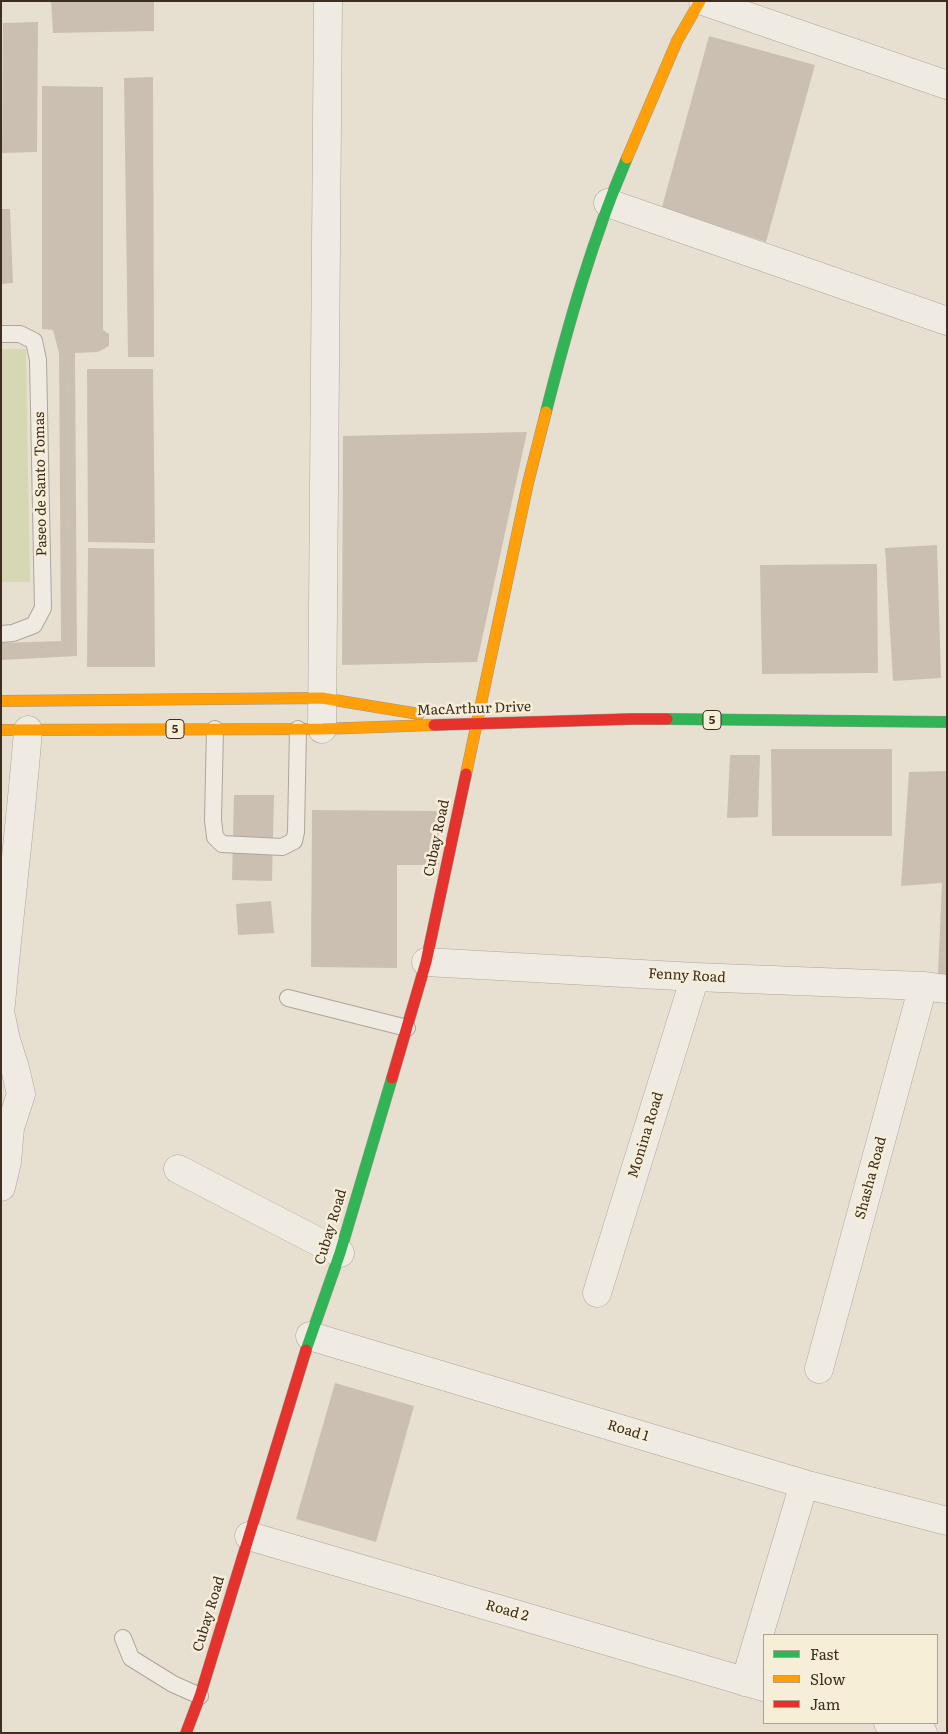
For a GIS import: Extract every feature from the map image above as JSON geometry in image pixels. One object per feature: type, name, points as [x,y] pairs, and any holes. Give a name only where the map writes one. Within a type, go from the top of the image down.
[{"type":"street","points":[[310,729],[322,698],[328,1]]},
{"type":"street","points":[[701,1],[947,85]]},
{"type":"street","name":"Cubay Road","points":[[186,1733],[200,1696],[310,1336],[340,1253],[426,962],[528,483],[563,342],[608,203],[677,41],[701,1]]},
{"type":"street","points":[[608,203],[947,321]]},
{"type":"street","points":[[1,701],[322,698],[477,723]]},
{"type":"street","name":"MacArthur Drive","points":[[1,730],[310,729],[631,719],[947,722]]},
{"type":"street","points":[[1,1004],[5,924],[22,807],[28,730]]},
{"type":"street","name":"Fenny Road","points":[[426,962],[935,988]]},
{"type":"street","name":"Monina Road","points":[[597,1293],[695,977]]},
{"type":"street","name":"Shasha Road","points":[[820,1369],[935,988]]},
{"type":"street","points":[[1,1016],[21,1094],[6,1128],[7,1162],[1,1187]]},
{"type":"street","points":[[178,1169],[340,1253]]},
{"type":"street","name":"Road 1","points":[[310,1336],[804,1484],[947,1521]]},
{"type":"street","points":[[767,1634],[804,1484]]},
{"type":"street","name":"Road 2","points":[[249,1536],[755,1684]]},
{"type":"street","points":[[755,1684],[763,1651]]},
{"type":"street","points":[[892,1724],[923,1733]]},
{"type":"lane","name":"Paseo de Santo Tomas","points":[[1,334],[20,334],[34,341],[38,360],[43,608],[34,625],[14,633],[1,634]]},
{"type":"lane","points":[[215,729],[213,820],[216,837],[222,844],[282,847],[294,841],[310,729]]},
{"type":"lane","points":[[288,998],[407,1028]]},
{"type":"lane","points":[[123,1638],[131,1658],[173,1684],[200,1696]]},
{"type":"green space","points":[[1,349],[26,349],[30,582],[1,582]]},
{"type":"building","points":[[51,1],[154,1],[154,31],[53,33]]},
{"type":"building","points":[[38,22],[37,152],[2,153],[3,23]]},
{"type":"building","points":[[709,36],[815,65],[766,242],[662,207]]},
{"type":"building","points":[[153,77],[154,357],[128,357],[124,78]]},
{"type":"building","points":[[42,86],[103,87],[103,330],[109,334],[109,346],[98,352],[75,353],[77,656],[1,660],[1,643],[61,641],[59,353],[53,330],[42,329]]},
{"type":"building","points":[[1,209],[10,209],[13,283],[1,284]]},
{"type":"building","points":[[87,369],[153,369],[155,543],[88,542]]},
{"type":"building","points":[[527,432],[477,662],[342,665],[343,436]]},
{"type":"building","points":[[937,545],[941,678],[893,681],[885,548]]},
{"type":"building","points":[[88,548],[154,549],[155,667],[87,667]]},
{"type":"building","points":[[877,564],[878,673],[762,674],[760,565]]},
{"type":"building","points":[[771,749],[892,749],[892,836],[772,836]]},
{"type":"building","points":[[730,755],[760,755],[758,817],[727,818]]},
{"type":"building","points":[[947,771],[947,975],[938,974],[942,883],[901,886],[909,772]]},
{"type":"building","points":[[234,795],[274,795],[272,881],[232,880]]},
{"type":"building","points":[[312,810],[439,811],[439,865],[397,865],[397,968],[311,967]]},
{"type":"building","points":[[271,901],[274,933],[238,935],[236,904]]},
{"type":"building","points":[[335,1383],[414,1406],[376,1542],[296,1519]]},
{"type":"traffic: fast","points":[[546,412],[563,347],[592,251],[627,158]]},
{"type":"traffic: fast","points":[[667,719],[947,722]]},
{"type":"traffic: fast","points":[[306,1350],[340,1253],[392,1078]]},
{"type":"traffic: slow","points":[[627,158],[677,41],[700,1]]},
{"type":"traffic: slow","points":[[466,774],[528,483],[546,412]]},
{"type":"traffic: slow","points":[[1,701],[322,698],[419,714]]},
{"type":"traffic: slow","points":[[1,730],[322,729],[434,725]]},
{"type":"traffic: jam","points":[[434,725],[667,719]]},
{"type":"traffic: jam","points":[[392,1078],[426,962],[466,774]]},
{"type":"traffic: jam","points":[[186,1733],[200,1696],[306,1350]]}]
